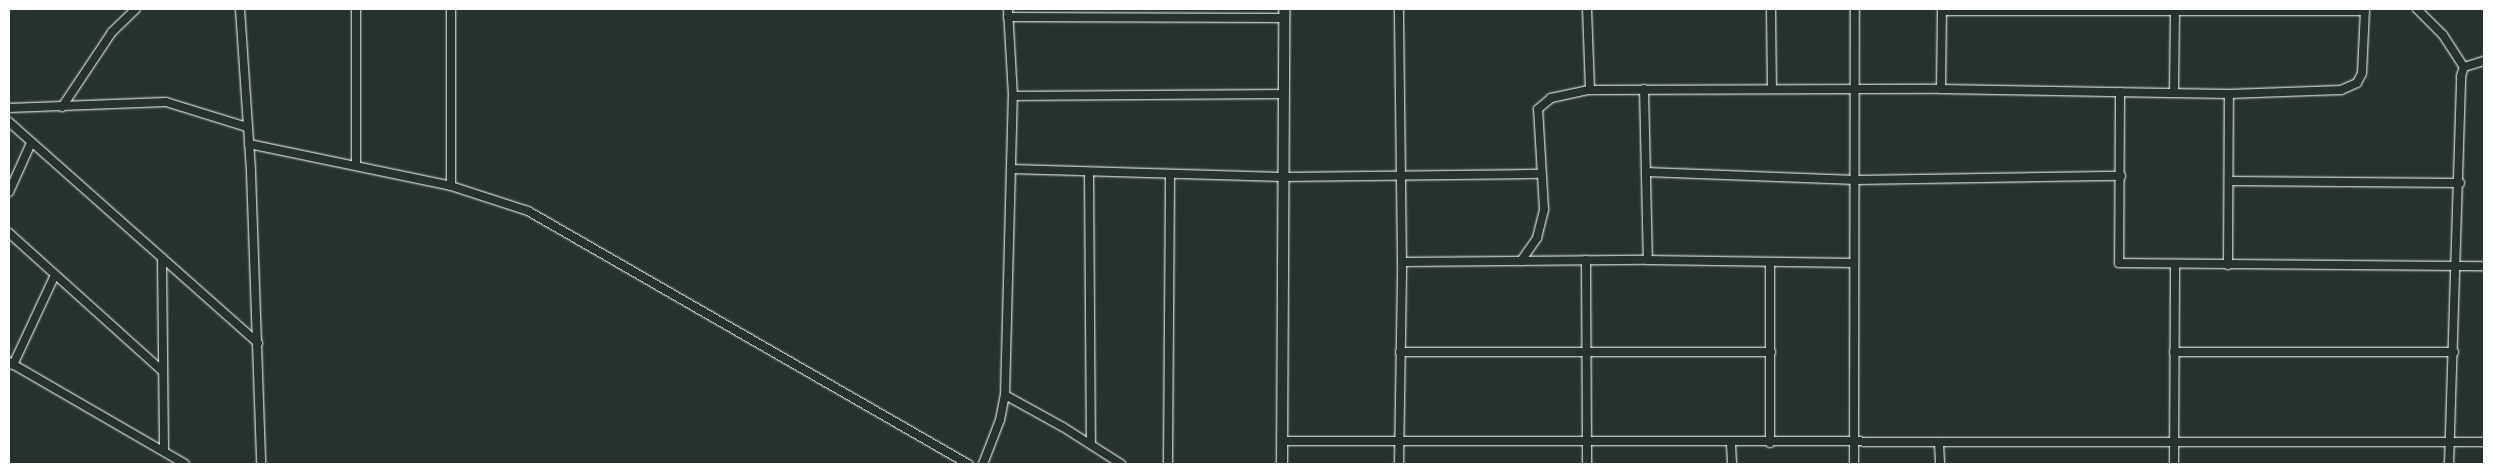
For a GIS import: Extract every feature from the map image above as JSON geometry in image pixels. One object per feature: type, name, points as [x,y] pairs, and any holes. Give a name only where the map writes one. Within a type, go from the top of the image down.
[{"type":"street","points":[[62,106],[112,32],[136,9]]},
{"type":"street","points":[[240,9],[249,144],[258,342],[261,464]]},
{"type":"street","points":[[356,9],[356,165]]},
{"type":"street","points":[[450,9],[451,186]]},
{"type":"street","points":[[1399,9],[1402,176],[1399,464]]},
{"type":"street","points":[[1587,9],[1590,90]]},
{"type":"street","points":[[1771,9],[1772,89]]},
{"type":"street","points":[[1854,464],[1855,9]]},
{"type":"street","points":[[2417,9],[2443,35],[2464,67],[2462,76],[2458,266],[2449,464]]},
{"type":"street","points":[[1520,261],[1537,238],[1542,224],[1544,199],[1540,174],[1538,109],[1551,98],[1590,90],[1644,89],[1941,89],[2229,94],[2341,90],[2357,83],[2362,73],[2365,10],[1942,10],[1941,89]]},
{"type":"street","points":[[2174,10],[2174,92]]},
{"type":"street","points":[[983,464],[1000,420],[1005,396],[1013,96],[1008,13],[1090,12],[1284,14],[1282,464]]},
{"type":"street","points":[[2464,67],[2484,61]]},
{"type":"street","points":[[1644,89],[1648,260]]},
{"type":"street","points":[[2120,92],[2119,263],[2175,265],[2484,266]]},
{"type":"street","points":[[1013,96],[1284,94]]},
{"type":"street","points":[[2228,265],[2229,94]]},
{"type":"street","points":[[9,108],[166,102],[247,127]]},
{"type":"street","points":[[9,122],[258,342]]},
{"type":"street","points":[[9,192],[31,143]]},
{"type":"street","points":[[249,144],[451,186],[528,211],[968,464]]},
{"type":"street","points":[[1011,169],[1283,177],[1540,174]]},
{"type":"street","points":[[1089,172],[1091,444]]},
{"type":"street","points":[[1646,172],[1856,180],[2121,176]]},
{"type":"street","points":[[1168,464],[1170,174]]},
{"type":"street","points":[[2229,181],[2460,183]]},
{"type":"street","points":[[9,233],[162,371]]},
{"type":"street","points":[[162,258],[164,450]]},
{"type":"street","points":[[1586,260],[1587,464]]},
{"type":"street","points":[[1402,262],[1648,260],[1770,264],[1854,263]]},
{"type":"street","points":[[1770,264],[1770,444]]},
{"type":"street","points":[[2174,464],[2175,265]]},
{"type":"street","points":[[55,275],[11,363],[164,450],[185,464]]},
{"type":"street","points":[[1400,352],[1770,352]]},
{"type":"street","points":[[2174,352],[2454,352]]},
{"type":"street","points":[[1005,396],[1091,444],[1121,464]]},
{"type":"street","points":[[1282,441],[1398,440],[1731,444],[2484,442]]},
{"type":"street","points":[[1939,443],[1940,464]]},
{"type":"street","points":[[1731,444],[1732,464]]}]
